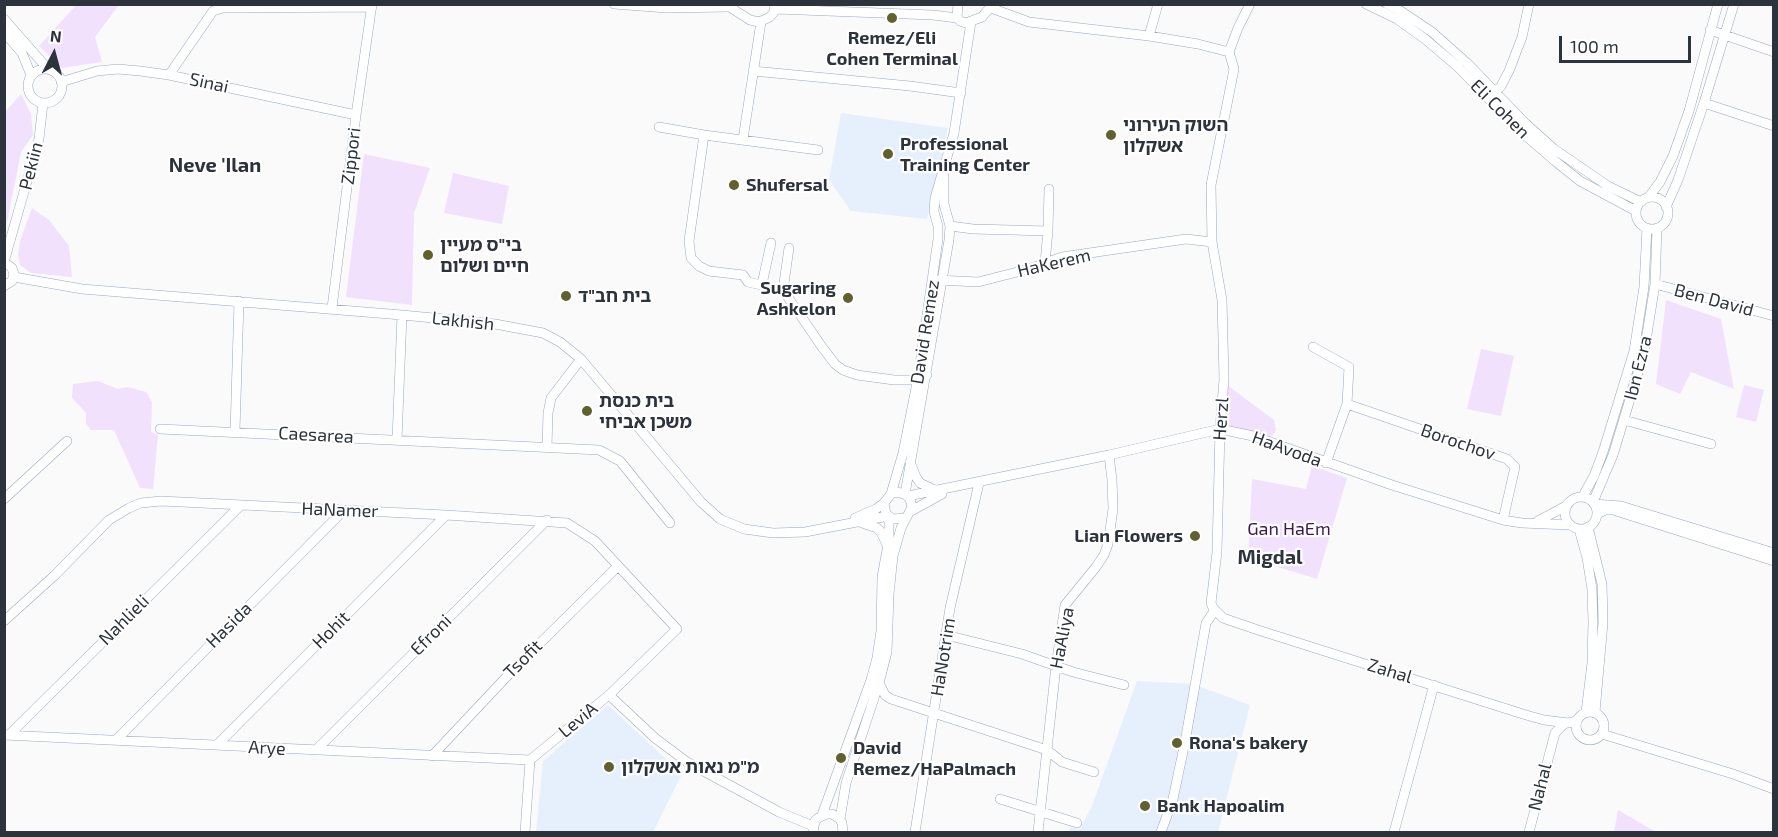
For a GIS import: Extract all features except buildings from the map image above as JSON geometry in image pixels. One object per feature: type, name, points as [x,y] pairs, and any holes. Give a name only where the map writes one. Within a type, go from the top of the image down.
[{"type":"street","points":[[614,4],[667,8],[726,6],[750,20],[761,21],[770,17],[775,7],[897,13],[957,18],[960,21],[971,22],[982,17],[993,6],[1029,22],[1149,36],[1229,52]]},
{"type":"street","points":[[957,18],[958,4]]},
{"type":"street","points":[[1149,36],[1158,4]]},
{"type":"street","name":"Herzl","points":[[1161,832],[1178,776],[1206,623],[1215,610],[1211,603],[1217,552],[1220,429],[1224,379],[1222,300],[1212,242],[1211,185],[1234,69],[1229,52],[1250,4]]},
{"type":"street","name":"Eli Cohen","points":[[1365,4],[1397,19],[1425,39],[1580,169],[1608,186],[1644,200]]},
{"type":"street","name":"Eli Cohen","points":[[1387,4],[1432,32],[1479,76],[1519,130],[1572,174],[1604,195],[1636,211]]},
{"type":"street","points":[[1492,96],[1509,71],[1522,37],[1529,4]]},
{"type":"street","points":[[1718,4],[1689,111],[1673,156],[1660,182],[1636,211],[1639,224],[1647,228],[1657,228],[1666,219],[1666,207],[1678,180],[1704,103],[1734,4]]},
{"type":"street","points":[[169,75],[213,11],[223,8],[372,6]]},
{"type":"street","name":"Zippori","points":[[332,308],[372,6]]},
{"type":"street","points":[[4,19],[61,82],[58,97],[43,103],[34,99],[28,90],[29,80],[31,75],[39,70],[48,69]]},
{"type":"street","points":[[743,139],[761,21]]},
{"type":"street","name":"David Remez","points":[[938,280],[938,233],[934,206],[954,133],[971,22]]},
{"type":"street","points":[[1710,30],[1773,52]]},
{"type":"street","points":[[4,32],[22,53],[31,75]]},
{"type":"street","name":"Sinai","points":[[61,82],[98,71],[118,69],[169,75],[356,115]]},
{"type":"street","points":[[753,71],[961,93]]},
{"type":"street","points":[[1479,76],[1495,80],[1509,71]]},
{"type":"street","name":"Pekiin","points":[[4,262],[39,139],[43,103]]},
{"type":"street","points":[[1704,103],[1773,126]]},
{"type":"street","points":[[659,127],[818,150]]},
{"type":"street","points":[[704,135],[689,241],[691,258],[699,266],[709,271],[742,275],[748,282],[783,290],[822,347],[835,364],[843,370],[857,375],[883,379],[904,380],[922,377]]},
{"type":"street","name":"David Remez","points":[[907,495],[922,377],[938,280],[950,226],[944,204],[944,171]]},
{"type":"street","points":[[1045,263],[1049,189]]},
{"type":"street","points":[[1644,200],[1658,199],[1666,207]]},
{"type":"street","points":[[950,226],[972,229],[1048,231]]},
{"type":"street","name":"Ibn Ezra","points":[[1583,496],[1603,452],[1634,351],[1644,287],[1647,228]]},
{"type":"street","name":"Ibn Ezra","points":[[1594,503],[1624,420],[1644,353],[1654,285],[1657,228]]},
{"type":"street","name":"HaKerem","points":[[938,280],[978,282],[1062,258],[1186,239],[1212,242]]},
{"type":"street","points":[[762,284],[771,243]]},
{"type":"street","points":[[783,290],[789,248]]},
{"type":"street","points":[[4,262],[12,268],[14,277],[9,284],[4,286]]},
{"type":"street","name":"Lakhish","points":[[14,277],[82,289],[332,308],[533,331],[560,342],[581,359],[701,502],[720,519],[744,529],[773,533],[805,532],[889,516]]},
{"type":"street","name":"Ben David","points":[[1654,285],[1773,316]]},
{"type":"street","points":[[235,431],[239,301]]},
{"type":"street","points":[[397,440],[402,315]]},
{"type":"street","points":[[1313,347],[1349,367],[1347,404],[1326,463]]},
{"type":"street","points":[[547,447],[548,412],[551,398],[581,359]]},
{"type":"street","name":"David Remez","points":[[891,494],[922,377]]},
{"type":"street","name":"Borochov","points":[[1347,404],[1507,459],[1515,467],[1503,520]]},
{"type":"street","points":[[1624,420],[1711,444]]},
{"type":"street","name":"Caesarea","points":[[160,429],[599,450],[620,461],[670,523]]},
{"type":"street","name":"HaAvoda","points":[[907,495],[980,483],[1220,429],[1253,436],[1326,463],[1503,520],[1579,527]]},
{"type":"street","points":[[4,499],[67,441]]},
{"type":"street","name":"HaAliya","points":[[1038,832],[1065,605],[1096,567],[1108,544],[1113,509],[1109,455]]},
{"type":"street","points":[[910,461],[920,483],[937,491]]},
{"type":"street","points":[[1605,474],[1604,491],[1615,504]]},
{"type":"street","name":"HaNotrim","points":[[915,832],[950,608],[980,483]]},
{"type":"street","name":"HaAvoda","points":[[909,514],[936,496],[967,485]]},
{"type":"street","points":[[840,819],[846,783],[879,682],[888,638],[893,556],[909,514],[912,502],[907,495],[896,492],[891,494],[884,503],[884,510],[889,516],[898,520],[909,514]]},
{"type":"street","points":[[1533,523],[1566,506],[1572,499],[1583,496],[1594,503],[1615,504],[1773,553]]},
{"type":"street","name":"HaNamer","points":[[4,621],[54,576],[109,520],[141,503],[161,501],[547,520],[567,523],[595,541],[677,629]]},
{"type":"street","name":"Lakhish","points":[[830,527],[876,509],[884,503]]},
{"type":"street","points":[[1579,527],[1596,520],[1594,503]]},
{"type":"street","name":"Nahlieli","points":[[7,735],[240,506]]},
{"type":"street","points":[[1566,506],[1565,517],[1579,527],[1592,589],[1590,712]]},
{"type":"street","points":[[1597,514],[1613,510],[1773,561]]},
{"type":"street","name":"Hasida","points":[[116,740],[343,511]]},
{"type":"street","name":"Hohit","points":[[217,745],[446,515]]},
{"type":"street","points":[[609,695],[655,738],[687,762],[813,829],[822,815],[854,731],[878,658],[881,594],[889,516]]},
{"type":"street","name":"Efroni","points":[[316,750],[547,520]]},
{"type":"street","points":[[857,522],[877,528],[887,545]]},
{"type":"street","name":"Tsofit","points":[[432,756],[512,670],[618,566]]},
{"type":"street","name":"Zahal","points":[[1215,610],[1223,618],[1232,622],[1526,715],[1544,720],[1572,722]]},
{"type":"street","name":"LeviA","points":[[530,760],[609,695],[677,629]]},
{"type":"street","points":[[946,635],[1022,654],[1124,685]]},
{"type":"street","points":[[879,682],[885,695],[891,699],[1047,750],[1062,762],[1094,772]]},
{"type":"street","points":[[1394,832],[1434,685]]},
{"type":"street","points":[[1590,712],[1604,721],[1602,734],[1596,739],[1587,740],[1577,733],[1572,722],[1590,712]]},
{"type":"street","name":"Nahal","points":[[1529,832],[1552,742],[1559,728],[1572,722]]},
{"type":"street","name":"Nahal","points":[[1552,742],[1562,735],[1577,733]]},
{"type":"street","points":[[1602,734],[1733,774],[1773,789]]},
{"type":"street","name":"Arye","points":[[7,735],[530,760]]},
{"type":"street","points":[[525,832],[530,760]]},
{"type":"street","points":[[1000,799],[1077,823]]},
{"type":"street","points":[[822,815],[832,814],[840,819],[843,823],[843,832]]},
{"type":"shaded area","name":"Professional Training Center","points":[[841,113],[948,128],[927,219],[851,211],[829,180]]},
{"type":"shaded area","points":[[1137,681],[1193,684],[1250,705],[1218,832],[1069,832],[1070,827],[1080,829],[1092,806]]},
{"type":"shaded area","name":"מ\"מ נאות אשקלון","points":[[608,705],[682,774],[653,832],[536,832],[543,761]]},
{"type":"green space","points":[[76,5],[119,5],[95,37],[102,62],[62,68],[39,46]]},
{"type":"green space","points":[[21,94],[31,114],[33,135],[21,152],[5,232],[5,112]]},
{"type":"green space","points":[[364,154],[430,168],[414,213],[412,305],[346,297]]},
{"type":"green space","points":[[453,173],[509,186],[502,224],[444,213]]},
{"type":"green space","points":[[32,208],[49,220],[69,246],[72,277],[31,273],[20,265],[18,254],[20,241]]},
{"type":"green space","points":[[1666,300],[1721,319],[1734,389],[1691,372],[1680,394],[1656,384]]},
{"type":"green space","points":[[1481,349],[1514,356],[1501,416],[1467,409]]},
{"type":"green space","points":[[98,381],[118,389],[128,387],[146,392],[152,402],[151,432],[158,435],[153,489],[140,488],[114,430],[91,430],[86,424],[86,413],[72,398],[73,384]]},
{"type":"green space","points":[[1227,385],[1274,420],[1276,430],[1270,439],[1223,425]]},
{"type":"green space","points":[[1744,385],[1764,390],[1756,422],[1736,417]]},
{"type":"green space","name":"Gan HaEm","points":[[1312,466],[1347,478],[1317,579],[1248,558],[1252,479],[1306,489]]},
{"type":"green space","points":[[1618,810],[1656,832],[1614,832]]},
{"type":"place","name":"Remez/Eli Cohen Terminal","points":[[892,18]]},
{"type":"place","name":"השוק העירוני אשקלון","points":[[1111,135]]},
{"type":"place","name":"Professional Training Center","points":[[888,154]]},
{"type":"place","name":"Shufersal","points":[[734,185]]},
{"type":"place","name":"בי\"ס מעיין חיים ושלום","points":[[428,255]]},
{"type":"place","name":"בית חב\"ד","points":[[566,296]]},
{"type":"place","name":"Sugaring Ashkelon","points":[[848,298]]},
{"type":"place","name":"בית כנסת משכן אביחי","points":[[587,411]]},
{"type":"place","name":"Lian Flowers","points":[[1195,536]]},
{"type":"place","name":"Rona's bakery","points":[[1177,743]]},
{"type":"place","name":"David Remez/HaPalmach","points":[[841,758]]},
{"type":"place","name":"מ\"מ נאות אשקלון","points":[[609,767]]},
{"type":"place","name":"Bank Hapoalim","points":[[1145,806]]},
{"type":"district","name":"Neve 'Ilan","points":[[215,165]]},
{"type":"district","name":"Migdal","points":[[1270,557]]}]
